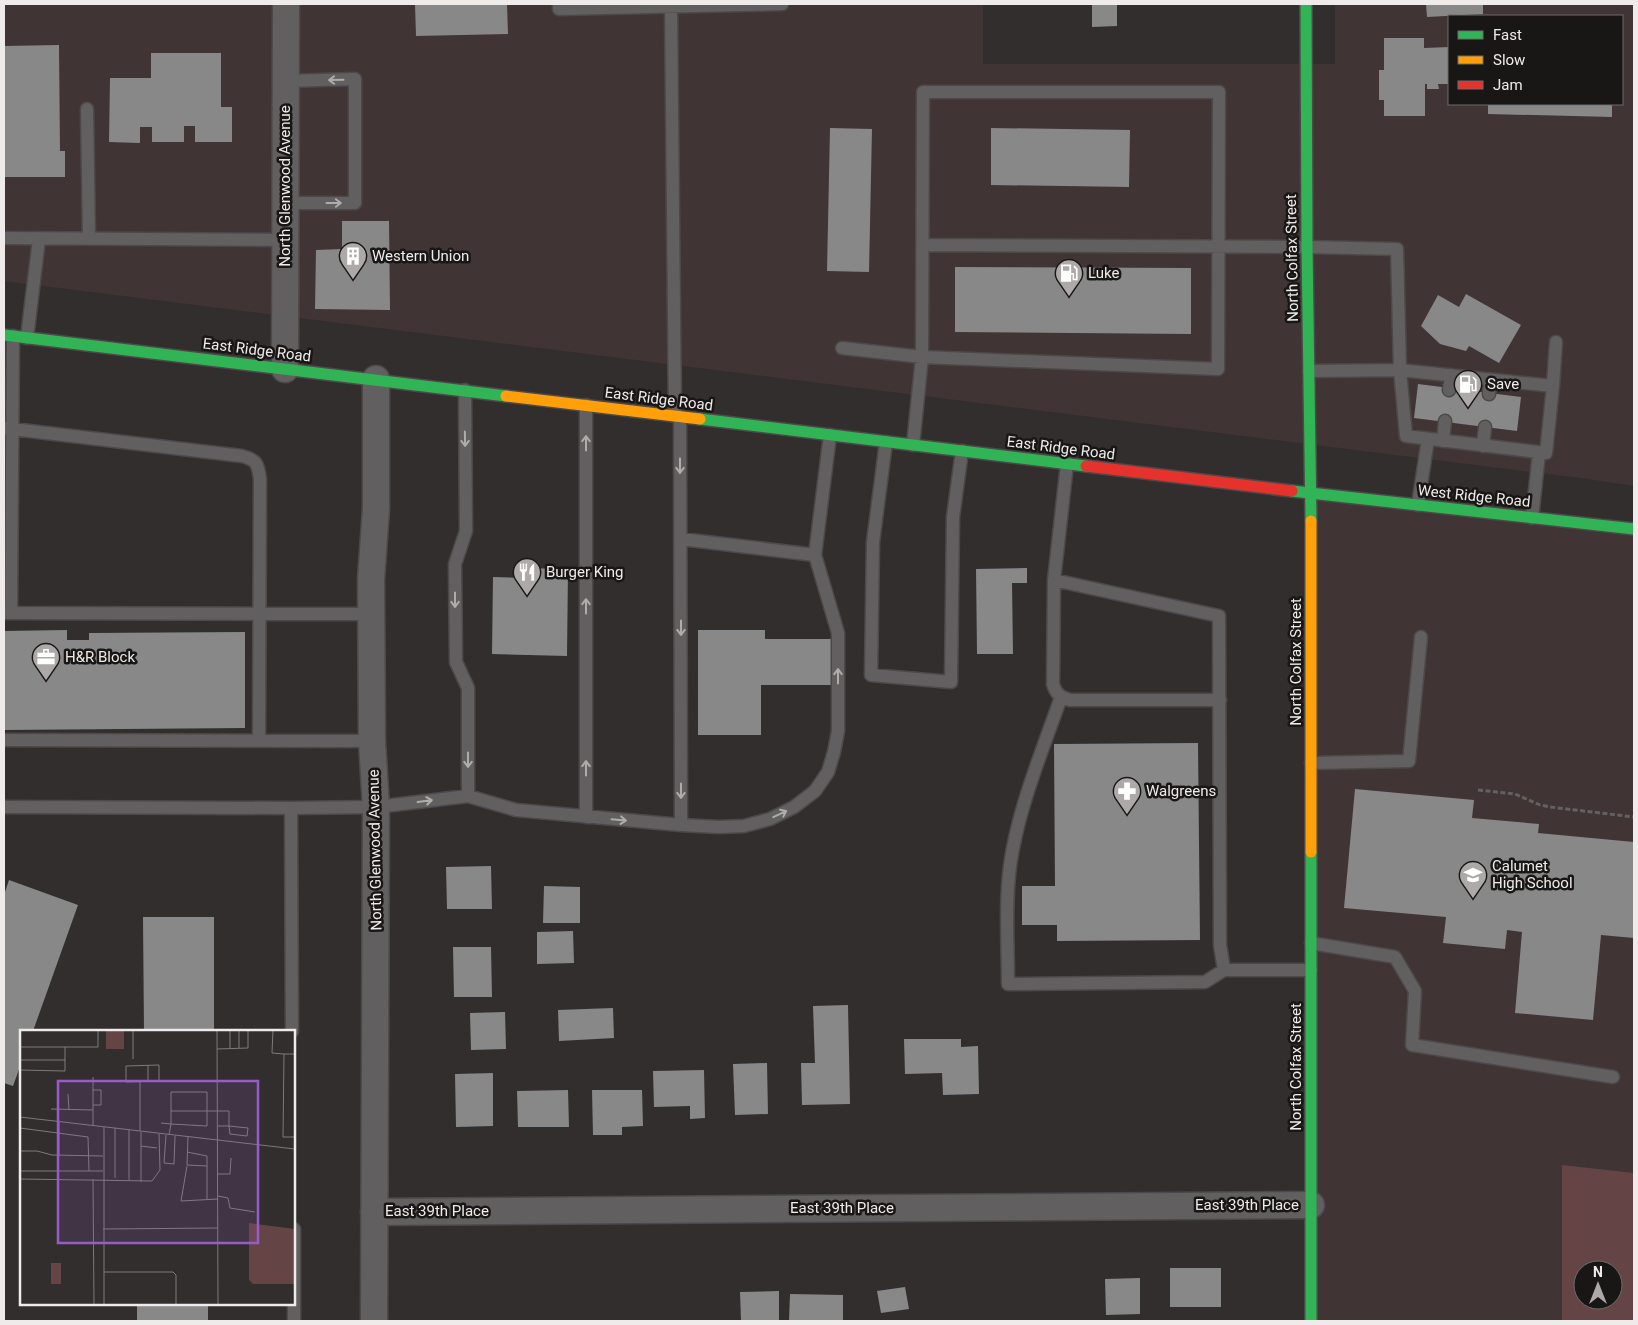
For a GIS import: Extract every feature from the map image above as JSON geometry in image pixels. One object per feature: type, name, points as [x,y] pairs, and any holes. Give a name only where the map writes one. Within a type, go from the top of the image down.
[{"type":"main road","name":"North Colfax Street","points":[[1306,4],[1311,493],[1311,1321]]},
{"type":"main road","name":"East Ridge Road","points":[[8,336],[1311,493]]},
{"type":"main road","name":"West Ridge Road","points":[[1311,493],[1634,529]]},
{"type":"street","name":"North Glenwood Avenue","points":[[285,369],[286,4]]},
{"type":"street","name":"North Glenwood Avenue","points":[[374,1321],[376,807],[372,741],[372,579],[376,509],[376,379]]},
{"type":"street","name":"East 39th Place","points":[[374,1212],[1311,1204]]},
{"type":"lane","points":[[559,4],[559,9],[647,5],[782,4]]},
{"type":"lane","points":[[671,6],[681,539],[681,825]]},
{"type":"lane","points":[[286,81],[355,79],[355,202],[286,202]]},
{"type":"lane","points":[[842,348],[922,357],[1218,369],[1219,92],[923,92],[922,357],[913,445]]},
{"type":"lane","points":[[87,109],[88,239]]},
{"type":"lane","points":[[4,238],[285,240]]},
{"type":"lane","points":[[27,338],[39,239]]},
{"type":"lane","points":[[923,245],[1397,249],[1400,370],[1406,436],[1546,453],[1556,342]]},
{"type":"lane","points":[[8,336],[7,613],[372,614]]},
{"type":"lane","points":[[1309,371],[1400,370],[1553,386]]},
{"type":"lane","points":[[1449,390],[1451,375]]},
{"type":"lane","points":[[1489,394],[1490,380]]},
{"type":"lane","points":[[464,390],[466,531],[455,564],[456,662],[468,688],[468,796]]},
{"type":"lane","points":[[586,405],[586,817]]},
{"type":"lane","points":[[1443,441],[1445,421]]},
{"type":"lane","points":[[1483,446],[1485,427]]},
{"type":"lane","points":[[8,428],[242,456],[251,458],[256,463],[260,479],[259,740]]},
{"type":"lane","points":[[4,807],[376,807],[468,796],[516,810],[681,825],[744,826],[770,819],[794,807],[815,791],[828,772],[838,730],[838,633],[815,555],[830,435]]},
{"type":"lane","points":[[1418,505],[1428,439]]},
{"type":"lane","points":[[886,442],[873,542],[871,674],[951,682],[954,517],[962,451]]},
{"type":"lane","points":[[1532,518],[1539,453]]},
{"type":"lane","points":[[1067,464],[1054,580],[1053,684],[1056,692],[1061,697],[1070,700],[1220,700]]},
{"type":"lane","points":[[681,539],[815,555]]},
{"type":"lane","points":[[1054,580],[1219,616],[1220,945],[1224,970]]},
{"type":"lane","points":[[1311,764],[1409,762],[1421,637]]},
{"type":"lane","points":[[1061,697],[1021,814],[1015,841],[1008,889],[1008,984],[1205,982],[1224,970],[1311,970]]},
{"type":"lane","points":[[4,740],[372,741]]},
{"type":"lane","points":[[291,808],[292,1030]]},
{"type":"lane","points":[[1311,943],[1396,957],[1415,991],[1412,1045],[1614,1077]]},
{"type":"lane","points":[[294,1305],[294,1321]]},
{"type":"path","points":[[1478,790],[1515,794],[1540,805],[1550,807],[1634,817]]},
{"type":"shaded area","points":[[4,4],[983,4],[983,64],[1335,64],[1335,4],[1634,4],[1634,486],[4,281]]},
{"type":"shaded area","name":"Calumet High School","points":[[1311,493],[1634,529],[1634,1321],[1313,1321]]},
{"type":"shaded area","points":[[1562,1165],[1634,1173],[1634,1321],[1562,1321]]},
{"type":"building","points":[[415,4],[507,4],[508,34],[416,36]]},
{"type":"building","points":[[1092,4],[1117,4],[1117,26],[1092,27]]},
{"type":"building","points":[[1426,4],[1483,4],[1483,14],[1427,17]]},
{"type":"building","points":[[1384,38],[1424,38],[1424,48],[1448,47],[1448,84],[1438,84],[1439,89],[1427,89],[1427,84],[1425,84],[1425,116],[1384,116],[1384,100],[1379,100],[1379,70],[1384,70]]},
{"type":"building","points":[[59,45],[60,151],[65,151],[65,177],[4,177],[4,46]]},
{"type":"building","points":[[151,53],[221,53],[221,107],[232,107],[232,142],[195,142],[195,126],[184,126],[184,142],[152,142],[152,127],[140,127],[140,143],[109,142],[110,78],[151,78]]},
{"type":"building","points":[[1488,105],[1612,105],[1612,117],[1488,114]]},
{"type":"building","points":[[830,128],[872,129],[869,272],[827,271]]},
{"type":"building","points":[[991,128],[1130,130],[1129,187],[991,185]]},
{"type":"building","name":"Western Union","points":[[342,221],[389,221],[390,310],[315,309],[316,250],[342,249]]},
{"type":"building","points":[[955,267],[1191,268],[1191,334],[955,332]]},
{"type":"building","points":[[1466,294],[1521,325],[1499,363],[1469,346],[1466,351],[1440,344],[1421,326],[1438,295],[1459,307]]},
{"type":"building","name":"Save","points":[[1418,384],[1521,397],[1517,431],[1414,418]]},
{"type":"building","points":[[522,568],[568,569],[567,656],[492,654],[493,577],[522,578]]},
{"type":"building","points":[[1027,568],[1027,583],[1012,583],[1013,654],[977,654],[976,569]]},
{"type":"building","points":[[67,630],[67,640],[89,640],[89,633],[245,632],[245,728],[4,730],[4,631]]},
{"type":"building","points":[[698,630],[765,630],[765,639],[831,639],[831,685],[761,685],[761,735],[698,735]]},
{"type":"building","name":"Walgreens","points":[[1198,743],[1200,940],[1057,941],[1057,925],[1022,925],[1022,886],[1055,886],[1054,744]]},
{"type":"building","points":[[1355,789],[1474,800],[1472,818],[1539,824],[1538,833],[1634,842],[1634,938],[1601,935],[1593,1020],[1515,1013],[1522,932],[1507,930],[1505,949],[1443,943],[1446,917],[1344,908]]},
{"type":"building","points":[[491,866],[492,909],[447,909],[446,867]]},
{"type":"building","points":[[9,880],[78,905],[33,1030],[20,1030],[20,1067],[13,1086],[4,1083],[4,895]]},
{"type":"building","points":[[544,886],[580,887],[580,923],[543,923]]},
{"type":"building","points":[[143,917],[214,917],[214,1030],[144,1030]]},
{"type":"building","points":[[573,931],[574,963],[537,964],[537,932]]},
{"type":"building","points":[[453,947],[491,947],[492,997],[454,997]]},
{"type":"building","points":[[848,1005],[850,1104],[802,1105],[801,1063],[815,1063],[813,1006]]},
{"type":"building","points":[[613,1008],[614,1038],[559,1041],[558,1010]]},
{"type":"building","points":[[505,1012],[506,1049],[471,1050],[470,1013]]},
{"type":"building","points":[[904,1039],[961,1039],[961,1047],[978,1046],[979,1094],[943,1095],[942,1073],[905,1074]]},
{"type":"building","points":[[767,1063],[768,1114],[735,1115],[733,1064]]},
{"type":"building","points":[[704,1070],[705,1118],[690,1119],[690,1106],[654,1107],[653,1071]]},
{"type":"building","points":[[493,1073],[493,1126],[456,1127],[455,1074]]},
{"type":"building","points":[[568,1090],[569,1127],[518,1127],[517,1091]]},
{"type":"building","points":[[592,1090],[642,1090],[643,1126],[622,1127],[622,1135],[593,1135]]},
{"type":"building","points":[[1170,1268],[1221,1268],[1221,1307],[1170,1307]]},
{"type":"building","points":[[1140,1278],[1140,1314],[1106,1315],[1105,1279]]},
{"type":"building","points":[[905,1287],[909,1309],[881,1313],[877,1291]]},
{"type":"building","points":[[779,1291],[779,1321],[741,1321],[740,1292]]},
{"type":"building","points":[[790,1294],[843,1295],[843,1321],[789,1321]]},
{"type":"building","points":[[137,1305],[208,1305],[208,1321],[137,1321]]},
{"type":"traffic: fast","points":[[1306,4],[1311,521]]},
{"type":"traffic: fast","points":[[4,335],[506,396]]},
{"type":"traffic: fast","points":[[700,419],[1086,466]]},
{"type":"traffic: fast","points":[[1292,491],[1634,529]]},
{"type":"traffic: fast","points":[[1311,852],[1311,1321]]},
{"type":"traffic: slow","points":[[506,396],[700,419]]},
{"type":"traffic: slow","points":[[1311,521],[1311,852]]},
{"type":"traffic: jam","points":[[1086,466],[1292,491]]},
{"type":"place","name":"Western Union","points":[[353,280]]},
{"type":"place","name":"Luke","points":[[1069,297]]},
{"type":"place","name":"Save","points":[[1468,408]]},
{"type":"place","name":"Burger King","points":[[527,596]]},
{"type":"place","name":"H&R Block","points":[[46,681]]},
{"type":"place","name":"Walgreens","points":[[1127,815]]},
{"type":"place","name":"Calumet High School","points":[[1473,899]]}]
